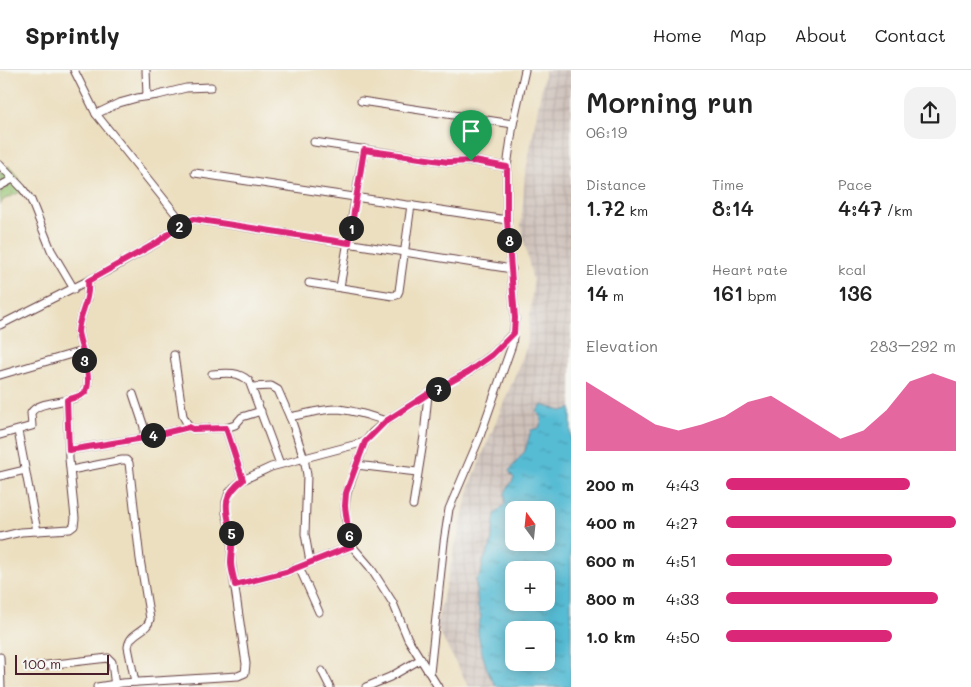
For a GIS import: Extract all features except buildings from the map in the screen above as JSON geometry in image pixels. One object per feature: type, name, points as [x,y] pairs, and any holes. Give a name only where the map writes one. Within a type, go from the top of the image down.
[{"type":"street","points":[[74,70],[96,114],[183,223]]},
{"type":"street","points":[[146,70],[147,96]]},
{"type":"street","points":[[430,672],[449,508],[479,440],[512,345],[514,333],[512,269],[507,220],[507,167],[512,124],[525,70]]},
{"type":"street","points":[[96,114],[119,103],[147,96],[186,88],[211,87]]},
{"type":"street","points":[[361,101],[512,124]]},
{"type":"street","points":[[314,142],[448,162],[474,161],[507,167]]},
{"type":"street","points":[[340,287],[364,150]]},
{"type":"street","points":[[0,165],[31,200],[51,250],[74,288]]},
{"type":"street","points":[[195,173],[507,220]]},
{"type":"street","points":[[0,186],[13,178]]},
{"type":"street","points":[[309,283],[393,296],[397,295],[411,205]]},
{"type":"street","points":[[0,325],[88,281],[158,242],[183,223],[200,218],[512,269]]},
{"type":"street","points":[[0,435],[32,426],[31,413],[35,408],[67,400],[86,391],[88,374],[82,351],[79,326],[87,302],[88,281]]},
{"type":"street","points":[[438,687],[408,639],[393,603],[370,568],[352,546],[345,506],[346,493],[365,442],[386,421],[428,394],[468,372],[492,355],[514,333]]},
{"type":"street","points":[[0,375],[82,351]]},
{"type":"street","points":[[174,355],[184,416],[189,427]]},
{"type":"street","points":[[212,374],[240,374],[249,381],[280,464]]},
{"type":"street","points":[[252,387],[271,386],[278,390],[290,417],[304,458],[308,490],[305,534],[310,562]]},
{"type":"street","points":[[132,394],[144,428],[144,438]]},
{"type":"street","points":[[413,505],[424,436],[428,394]]},
{"type":"street","points":[[0,537],[74,526],[67,400]]},
{"type":"street","points":[[290,417],[321,410],[337,409],[386,421]]},
{"type":"street","points":[[69,450],[144,438],[189,427],[193,429],[226,428],[235,425],[242,417],[261,411]]},
{"type":"street","points":[[226,428],[243,480]]},
{"type":"street","points":[[18,431],[37,531]]},
{"type":"street","points":[[97,687],[135,682],[181,683],[238,676],[245,673],[246,664],[231,561],[232,538],[226,514],[226,502],[229,493],[243,480],[280,464],[365,442]]},
{"type":"street","points":[[71,470],[122,460],[126,460],[129,463],[140,559],[150,619],[148,626],[136,633],[128,642],[135,682]]},
{"type":"street","points":[[356,465],[417,472]]},
{"type":"street","points":[[0,476],[25,470]]},
{"type":"street","points":[[235,585],[266,578],[352,546]]},
{"type":"street","points":[[299,567],[319,612]]},
{"type":"street","points":[[0,657],[1,687]]},
{"type":"street","points":[[38,666],[108,658],[112,662],[115,686]]},
{"type":"street","points":[[366,687],[390,677],[421,659]]},
{"type":"street","points":[[322,670],[330,687]]},
{"type":"shaded area","points":[[545,70],[571,70],[571,687],[469,687],[436,626],[470,485],[527,346],[533,282],[521,226],[525,176]]},
{"type":"green space","points":[[9,166],[25,190],[3,200],[0,205],[0,172]]},
{"type":"water","points":[[542,405],[562,411],[571,408],[571,687],[498,687],[491,678],[480,644],[478,631],[481,616],[478,608],[476,580],[481,574],[483,561],[491,545],[495,514],[505,504],[505,551],[555,551],[555,501],[505,501],[505,493],[514,478],[509,471],[525,451],[531,430],[539,428],[542,420],[537,411]]},
{"type":"route","points":[[364,150],[448,162],[471,161],[507,167],[507,220],[514,295],[514,333],[492,355],[468,372],[428,394],[386,421],[365,442],[346,493],[346,520],[352,546],[286,572],[235,585],[231,561],[232,538],[226,514],[226,502],[229,493],[243,480],[226,428],[193,429],[189,427],[144,438],[69,450],[67,400],[86,391],[88,384],[88,374],[78,332],[89,295],[88,281],[158,242],[187,220],[200,218],[349,243],[364,150]]}]
